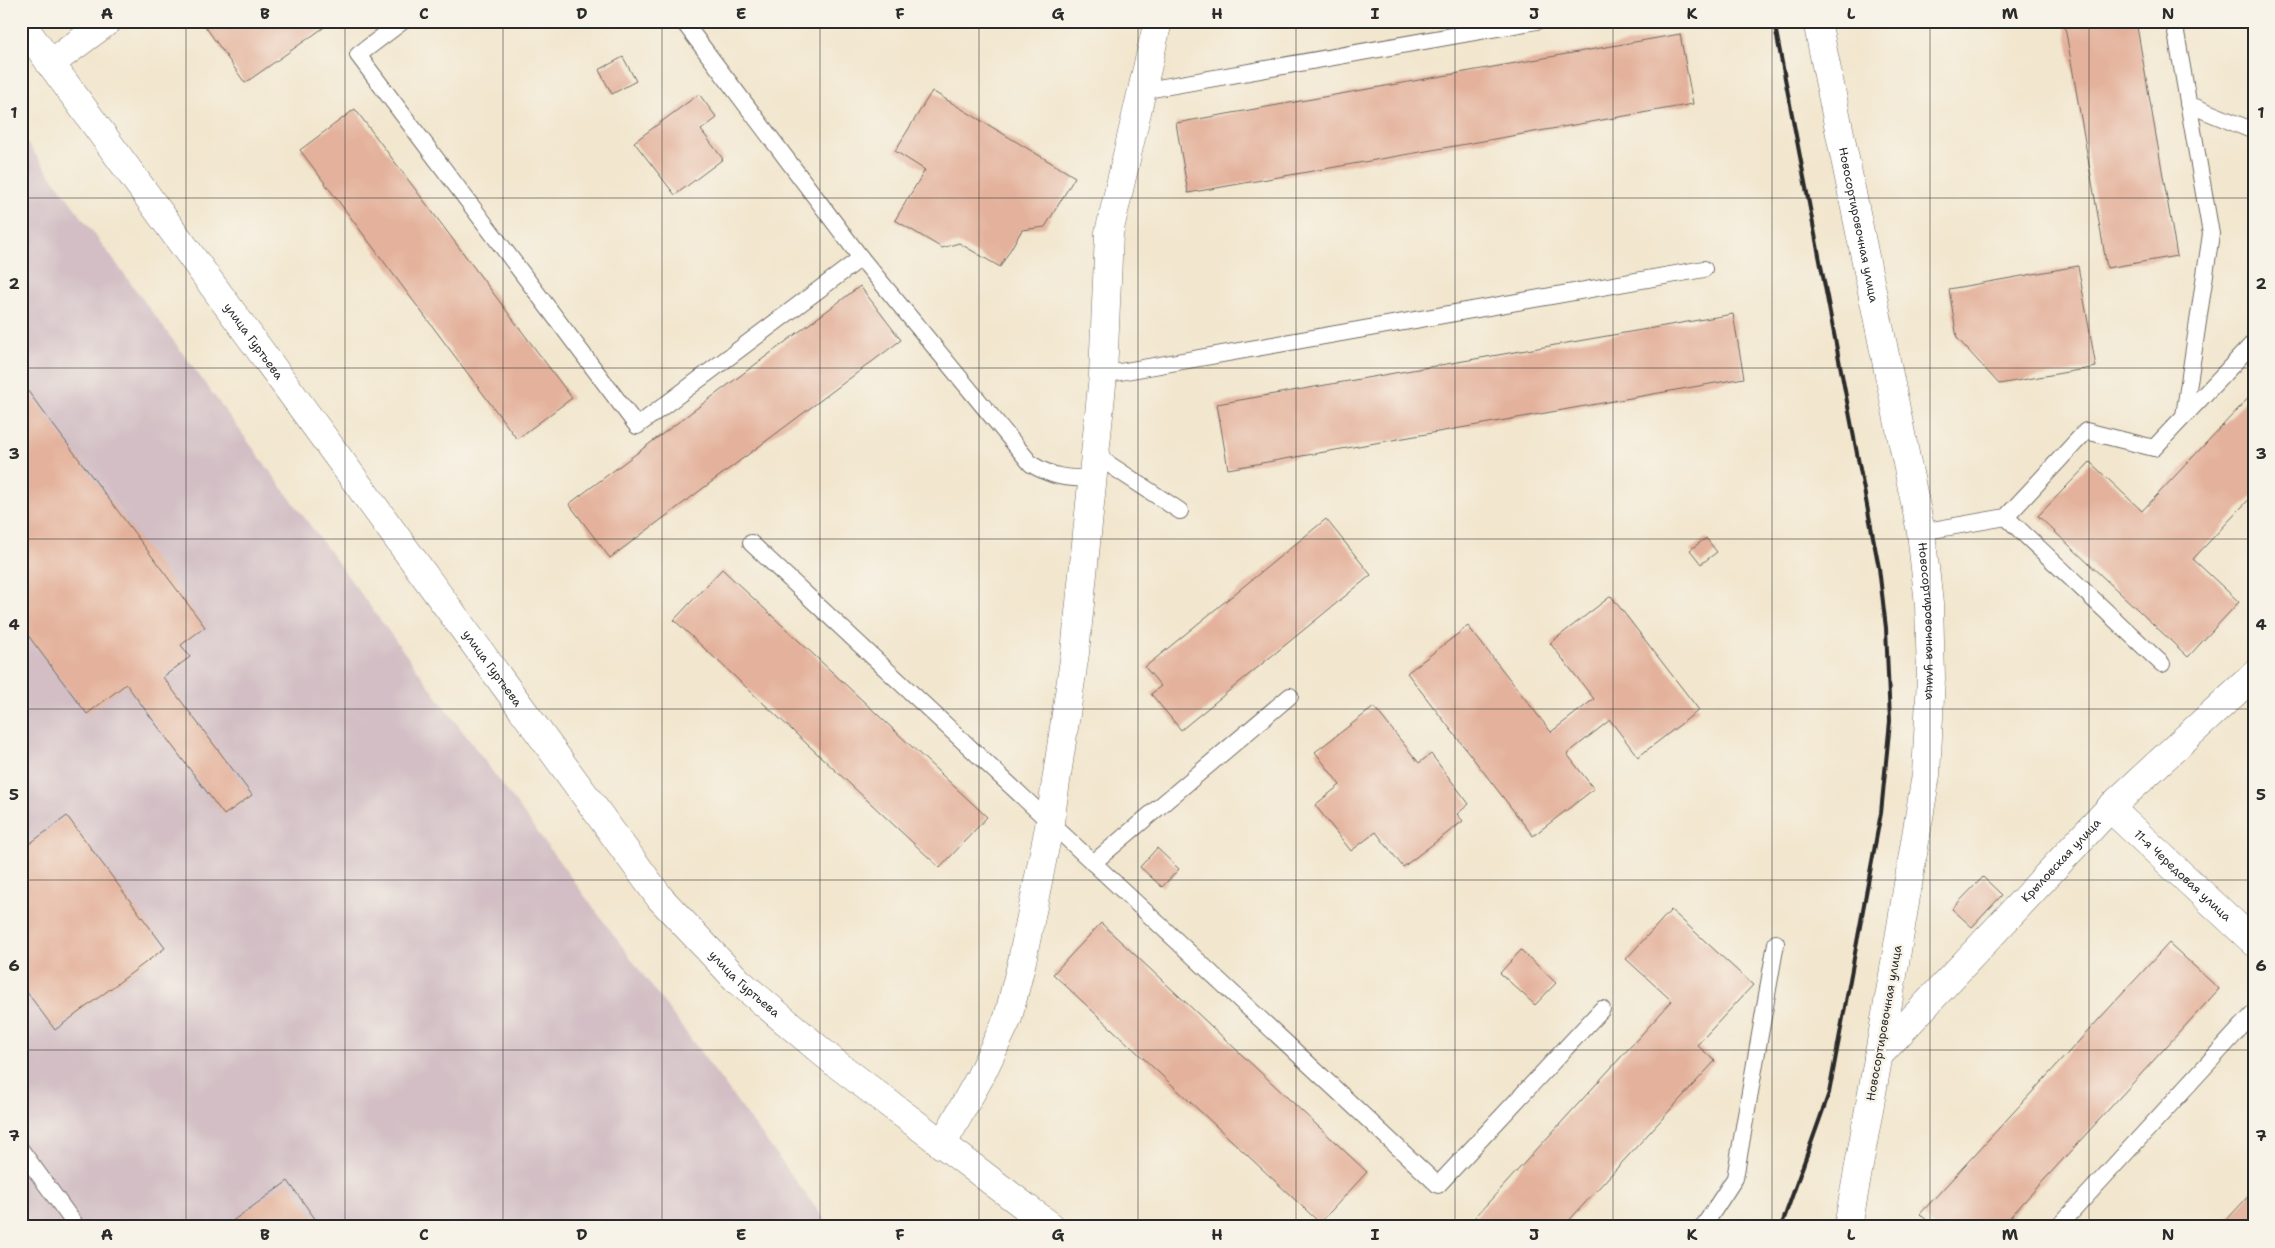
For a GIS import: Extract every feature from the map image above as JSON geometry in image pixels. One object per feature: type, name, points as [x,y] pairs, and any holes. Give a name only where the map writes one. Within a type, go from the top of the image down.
[{"type":"street","points":[[50,64],[108,21]]},
{"type":"street","points":[[942,1144],[980,1077],[1008,1018],[1022,961],[1050,822],[1076,653],[1103,375],[1109,234],[1140,91],[1158,21]]},
{"type":"street","name":"Новосортировочная улица","points":[[1816,21],[1921,532],[1929,604],[1931,678],[1926,775],[1848,1227]]},
{"type":"street","name":"улица Гуртьева","points":[[21,23],[660,898],[738,981],[834,1062],[942,1144],[1036,1222]]},
{"type":"street","name":"Крыловская улица","points":[[1878,1056],[2110,808],[2254,675]]},
{"type":"street","name":"11-я Чередовая улица","points":[[2110,808],[2254,942]]},
{"type":"lane","points":[[403,21],[358,55],[637,426],[861,258]]},
{"type":"lane","points":[[683,21],[861,258],[1031,464],[1048,474],[1068,478],[1094,467],[1180,511]]},
{"type":"lane","points":[[1140,91],[1537,21]]},
{"type":"lane","points":[[2174,21],[2211,234],[2184,416]]},
{"type":"lane","points":[[2188,104],[2254,131]]},
{"type":"lane","points":[[1103,375],[1704,269]]},
{"type":"lane","points":[[1921,532],[2006,517],[2086,431],[2154,448],[2254,342]]},
{"type":"lane","points":[[2006,517],[2162,664]]},
{"type":"lane","points":[[751,543],[1438,1185],[1602,1009]]},
{"type":"lane","points":[[1093,863],[1290,696]]},
{"type":"lane","points":[[1702,1227],[1735,1178],[1776,943]]},
{"type":"lane","points":[[2058,1227],[2254,1013]]},
{"type":"lane","points":[[21,1150],[77,1227]]},
{"type":"shaded area","points":[[21,135],[830,1227],[21,1227]]},
{"type":"building","points":[[212,21],[333,21],[245,83],[205,26]]},
{"type":"building","points":[[2064,21],[2136,21],[2177,256],[2107,268]]},
{"type":"building","points":[[1680,34],[1693,104],[1188,193],[1176,123]]},
{"type":"building","points":[[623,57],[636,81],[612,94],[599,70]]},
{"type":"building","points":[[932,91],[1075,177],[1045,227],[1022,230],[1000,267],[959,243],[942,248],[895,220],[925,170],[895,151]]},
{"type":"building","points":[[699,94],[717,118],[701,130],[723,159],[675,195],[634,142]]},
{"type":"building","points":[[355,109],[572,398],[517,439],[300,150]]},
{"type":"building","points":[[2078,266],[2096,367],[1999,384],[1957,338],[1949,289]]},
{"type":"building","points":[[860,286],[901,340],[610,558],[569,504]]},
{"type":"building","points":[[1733,314],[1744,378],[1228,469],[1217,404]]},
{"type":"building","points":[[21,382],[205,627],[181,645],[190,657],[163,677],[252,795],[224,815],[126,684],[87,714],[21,626]]},
{"type":"building","points":[[2254,392],[2254,494],[2193,559],[2239,602],[2188,657],[2038,516],[2090,462],[2142,511]]},
{"type":"building","points":[[1326,519],[1371,575],[1181,730],[1151,694],[1161,686],[1145,667]]},
{"type":"building","points":[[1706,538],[1717,552],[1701,564],[1690,550]]},
{"type":"building","points":[[722,569],[987,817],[940,868],[674,620]]},
{"type":"building","points":[[1611,596],[1699,710],[1638,757],[1610,720],[1567,754],[1594,789],[1533,836],[1407,673],[1468,626],[1551,732],[1594,699],[1550,643]]},
{"type":"building","points":[[1374,707],[1419,763],[1431,754],[1469,804],[1457,814],[1463,821],[1403,867],[1376,832],[1351,851],[1315,805],[1340,785],[1315,752]]},
{"type":"building","points":[[67,816],[165,948],[55,1030],[21,984],[21,850]]},
{"type":"building","points":[[1157,848],[1179,869],[1162,887],[1140,867]]},
{"type":"building","points":[[1983,877],[2002,895],[1972,927],[1952,909]]},
{"type":"building","points":[[1671,910],[1753,985],[1697,1045],[1715,1061],[1563,1227],[1466,1227],[1672,1001],[1626,959]]},
{"type":"building","points":[[1101,923],[1367,1172],[1320,1223],[1053,974]]},
{"type":"building","points":[[2169,943],[2219,989],[2001,1227],[1934,1227],[1920,1214]]},
{"type":"building","points":[[1521,950],[1556,983],[1535,1005],[1500,973]]},
{"type":"building","points":[[288,1181],[321,1227],[224,1227]]},
{"type":"building","points":[[2254,1190],[2254,1227],[2220,1227]]},
{"type":"railway","points":[[1774,21],[1879,568],[1886,628],[1890,721],[1881,813],[1829,1093],[1781,1227]]}]
